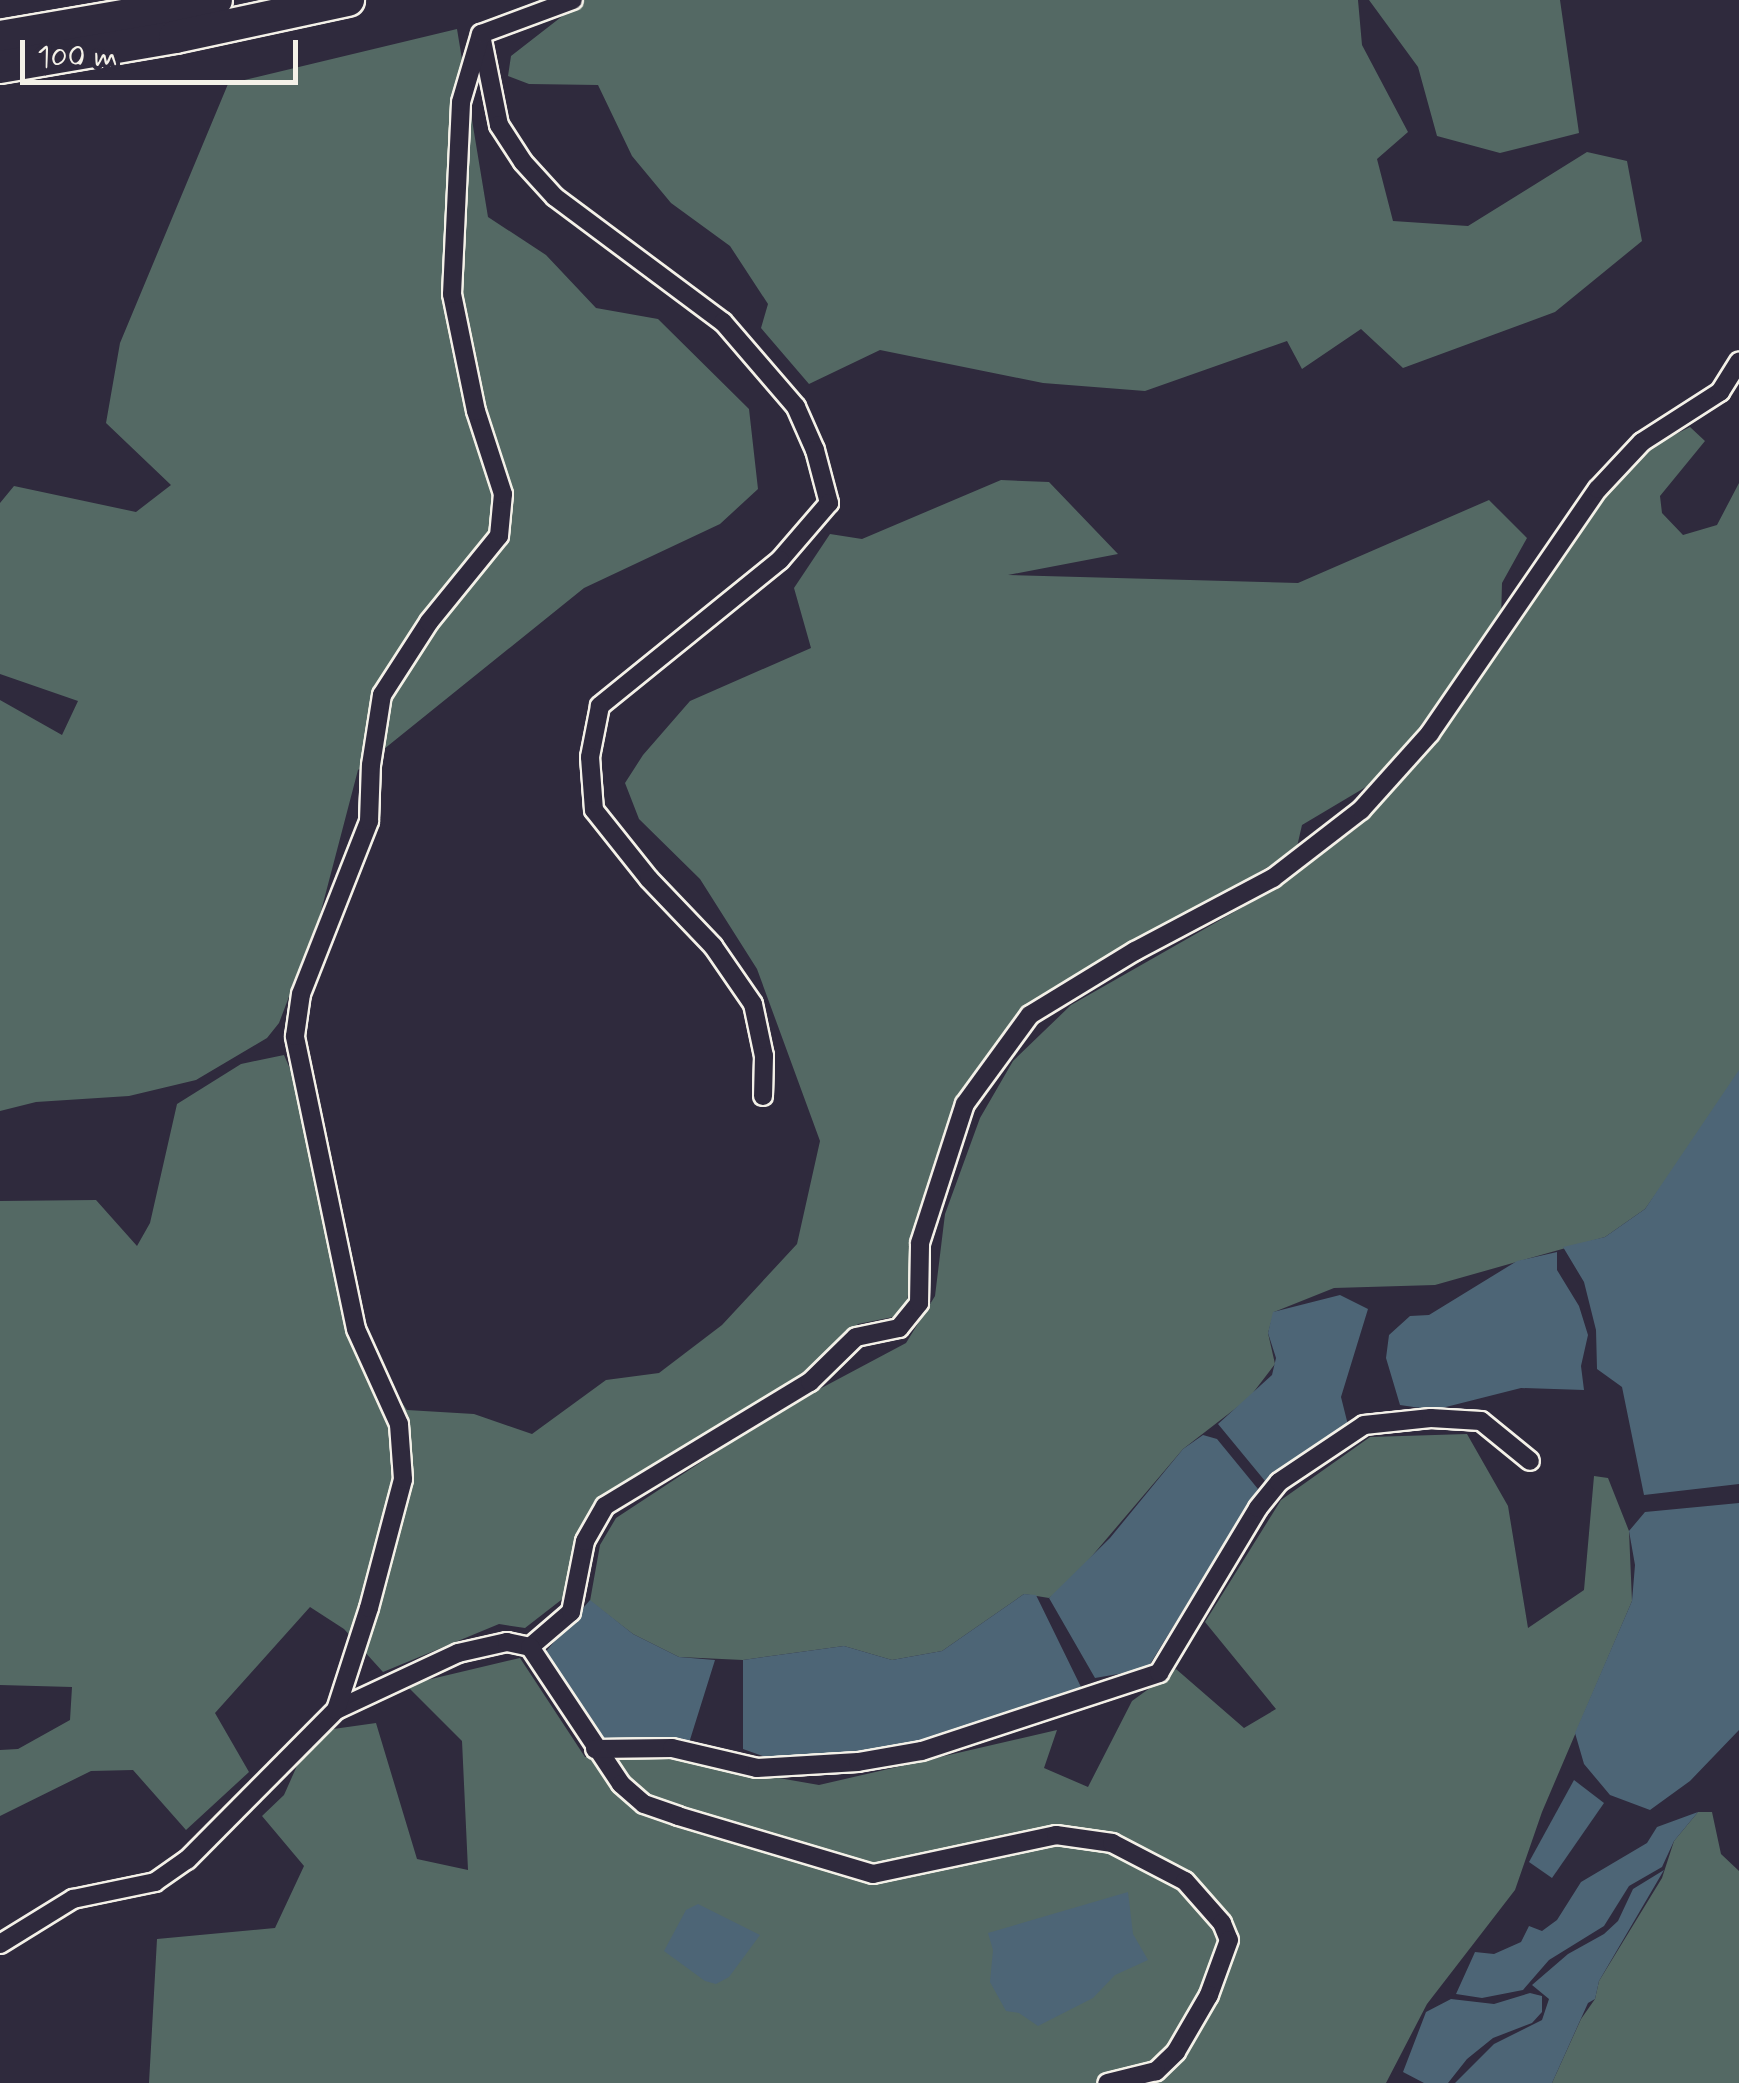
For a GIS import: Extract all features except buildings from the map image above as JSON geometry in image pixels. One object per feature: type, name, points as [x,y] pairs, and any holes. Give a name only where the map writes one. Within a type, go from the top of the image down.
[{"type":"highway","points":[[0,37],[216,0]]},
{"type":"highway","points":[[0,67],[155,41],[348,0]]},
{"type":"street","points":[[481,34],[573,0]]},
{"type":"street","points":[[481,34],[499,126],[523,162],[556,196],[723,322],[796,407],[815,450],[829,504],[780,560],[600,706],[590,757],[594,810],[649,878],[712,946],[753,1004],[764,1056],[763,1096]]},
{"type":"street","points":[[336,1710],[403,1479],[399,1424],[356,1328],[295,1036],[302,994],[369,822],[370,764],[382,695],[429,622],[499,536],[503,494],[476,411],[452,294],[457,132],[461,102],[481,34]]},
{"type":"street","points":[[530,1647],[571,1612],[585,1542],[605,1506],[810,1382],[856,1336],[899,1328],[919,1303],[920,1243],[965,1104],[1030,1015],[1135,951],[1274,878],[1361,810],[1430,734],[1598,489],[1642,442],[1720,392],[1739,362]]},
{"type":"street","points":[[595,1749],[672,1748],[757,1768],[858,1762],[922,1751],[1160,1673],[1269,1496],[1326,1448],[1364,1425],[1431,1418],[1480,1421],[1530,1460]]},
{"type":"street","points":[[0,1944],[73,1899],[155,1882],[187,1860],[336,1710],[458,1653],[507,1642],[530,1647],[620,1784],[644,1804],[873,1874],[1056,1835],[1112,1843],[1185,1881],[1222,1924],[1228,1952],[1176,2052],[1156,2071],[1107,2083]]},
{"type":"green space","points":[[583,0],[1358,0],[1362,45],[1408,132],[1377,159],[1393,221],[1468,226],[1587,152],[1627,161],[1642,241],[1555,312],[1403,368],[1361,329],[1302,369],[1287,341],[1145,391],[1043,383],[880,350],[809,384],[761,328],[768,304],[730,246],[671,203],[632,156],[598,85],[529,84],[508,76],[511,56]]},
{"type":"green space","points":[[1369,0],[1560,0],[1579,133],[1500,153],[1437,136],[1418,67]]},
{"type":"green space","points":[[457,29],[488,217],[546,255],[596,308],[658,319],[749,409],[758,489],[720,524],[584,588],[358,770],[320,915],[279,1023],[267,1038],[196,1080],[129,1096],[36,1102],[0,1111],[0,700],[62,735],[78,701],[0,674],[0,503],[14,486],[136,512],[171,485],[106,423],[120,343],[228,84]]},
{"type":"green space","points":[[1690,427],[1705,441],[1660,496],[1662,513],[1683,535],[1717,525],[1739,483],[1739,1078],[1645,1209],[1605,1237],[1435,1285],[1334,1288],[1274,1312],[1268,1333],[1275,1364],[1249,1398],[1183,1449],[1069,1583],[1049,1598],[1024,1594],[942,1651],[892,1660],[844,1646],[743,1660],[679,1657],[633,1634],[590,1601],[600,1545],[616,1518],[782,1409],[906,1343],[935,1296],[945,1214],[980,1118],[1013,1061],[1071,1005],[1280,886],[1358,827],[1440,731],[1604,495],[1650,447]]},
{"type":"green space","points":[[1001,480],[1049,482],[1118,554],[1008,575],[1298,583],[1489,500],[1527,538],[1502,583],[1501,620],[1381,778],[1302,825],[1296,851],[1030,1004],[956,1102],[914,1238],[907,1304],[893,1317],[858,1324],[808,1372],[588,1513],[565,1597],[525,1628],[499,1624],[383,1672],[344,1629],[310,1607],[215,1713],[249,1772],[186,1830],[133,1770],[91,1771],[0,1816],[0,1750],[18,1749],[70,1720],[72,1687],[0,1685],[0,1201],[96,1200],[137,1246],[150,1223],[177,1104],[241,1064],[284,1055],[295,1080],[342,1316],[407,1410],[474,1414],[532,1434],[606,1380],[659,1373],[722,1325],[797,1244],[820,1141],[757,969],[700,879],[639,819],[625,783],[643,755],[690,701],[811,648],[794,588],[830,534],[862,539]]},
{"type":"green space","points":[[1467,1434],[1508,1506],[1528,1628],[1584,1590],[1594,1476],[1608,1478],[1629,1531],[1632,1601],[1542,1812],[1515,1890],[1427,2004],[1386,2083],[149,2083],[157,1939],[275,1928],[304,1866],[262,1816],[284,1795],[312,1732],[376,1723],[417,1859],[468,1870],[462,1741],[406,1685],[520,1658],[585,1757],[664,1758],[819,1785],[1057,1730],[1044,1768],[1088,1787],[1132,1701],[1176,1669],[1244,1728],[1276,1709],[1205,1622],[1281,1500],[1370,1437]]},
{"type":"green space","points":[[1698,1812],[1712,1812],[1721,1854],[1739,1871],[1739,2083],[1552,2083],[1581,2019],[1595,1999],[1599,1981],[1662,1878],[1674,1841]]},
{"type":"water","points":[[1739,1070],[1739,1484],[1644,1495],[1622,1387],[1597,1369],[1596,1330],[1584,1282],[1563,1247],[1605,1237],[1645,1209]]},
{"type":"water","points":[[1557,1252],[1557,1270],[1579,1306],[1588,1335],[1581,1366],[1584,1390],[1521,1388],[1434,1410],[1400,1405],[1386,1358],[1389,1335],[1410,1316],[1429,1315],[1517,1261]]},
{"type":"water","points":[[1340,1295],[1368,1309],[1341,1397],[1348,1425],[1265,1481],[1218,1424],[1272,1375],[1276,1358],[1268,1333],[1273,1312]]},
{"type":"water","points":[[1203,1435],[1217,1439],[1258,1489],[1147,1669],[1095,1678],[1049,1598],[1110,1538],[1183,1449]]},
{"type":"water","points":[[1739,1503],[1739,1730],[1690,1781],[1650,1810],[1610,1795],[1584,1764],[1575,1733],[1632,1601],[1635,1565],[1629,1531],[1645,1512]]},
{"type":"water","points":[[1024,1594],[1036,1595],[1081,1687],[906,1746],[833,1756],[768,1758],[743,1749],[743,1660],[844,1646],[892,1660],[942,1651]]},
{"type":"water","points":[[590,1600],[633,1634],[679,1657],[715,1660],[689,1743],[601,1745],[542,1656]]},
{"type":"water","points":[[1574,1780],[1604,1803],[1552,1878],[1529,1862]]},
{"type":"water","points":[[1698,1812],[1674,1841],[1662,1867],[1629,1886],[1604,1926],[1549,1960],[1523,1990],[1482,1998],[1456,1994],[1475,1952],[1494,1954],[1521,1942],[1529,1926],[1542,1931],[1557,1920],[1581,1882],[1647,1843],[1657,1827]]},
{"type":"water","points":[[1664,1870],[1599,1981],[1595,1999],[1588,2003],[1552,2083],[1455,2083],[1494,2044],[1542,2020],[1549,1999],[1532,1985],[1568,1954],[1604,1934],[1618,1921],[1633,1889]]},
{"type":"water","points":[[1128,1892],[1133,1934],[1148,1960],[1115,1975],[1093,1998],[1038,2026],[1019,2013],[1006,2011],[990,1982],[993,1950],[988,1933]]},
{"type":"water","points":[[698,1904],[760,1935],[729,1977],[716,1984],[705,1981],[664,1951],[686,1910]]},
{"type":"water","points":[[1530,1993],[1542,1996],[1542,2012],[1532,2023],[1493,2038],[1467,2059],[1448,2083],[1424,2083],[1403,2072],[1426,2012],[1451,1999],[1494,2004]]}]
